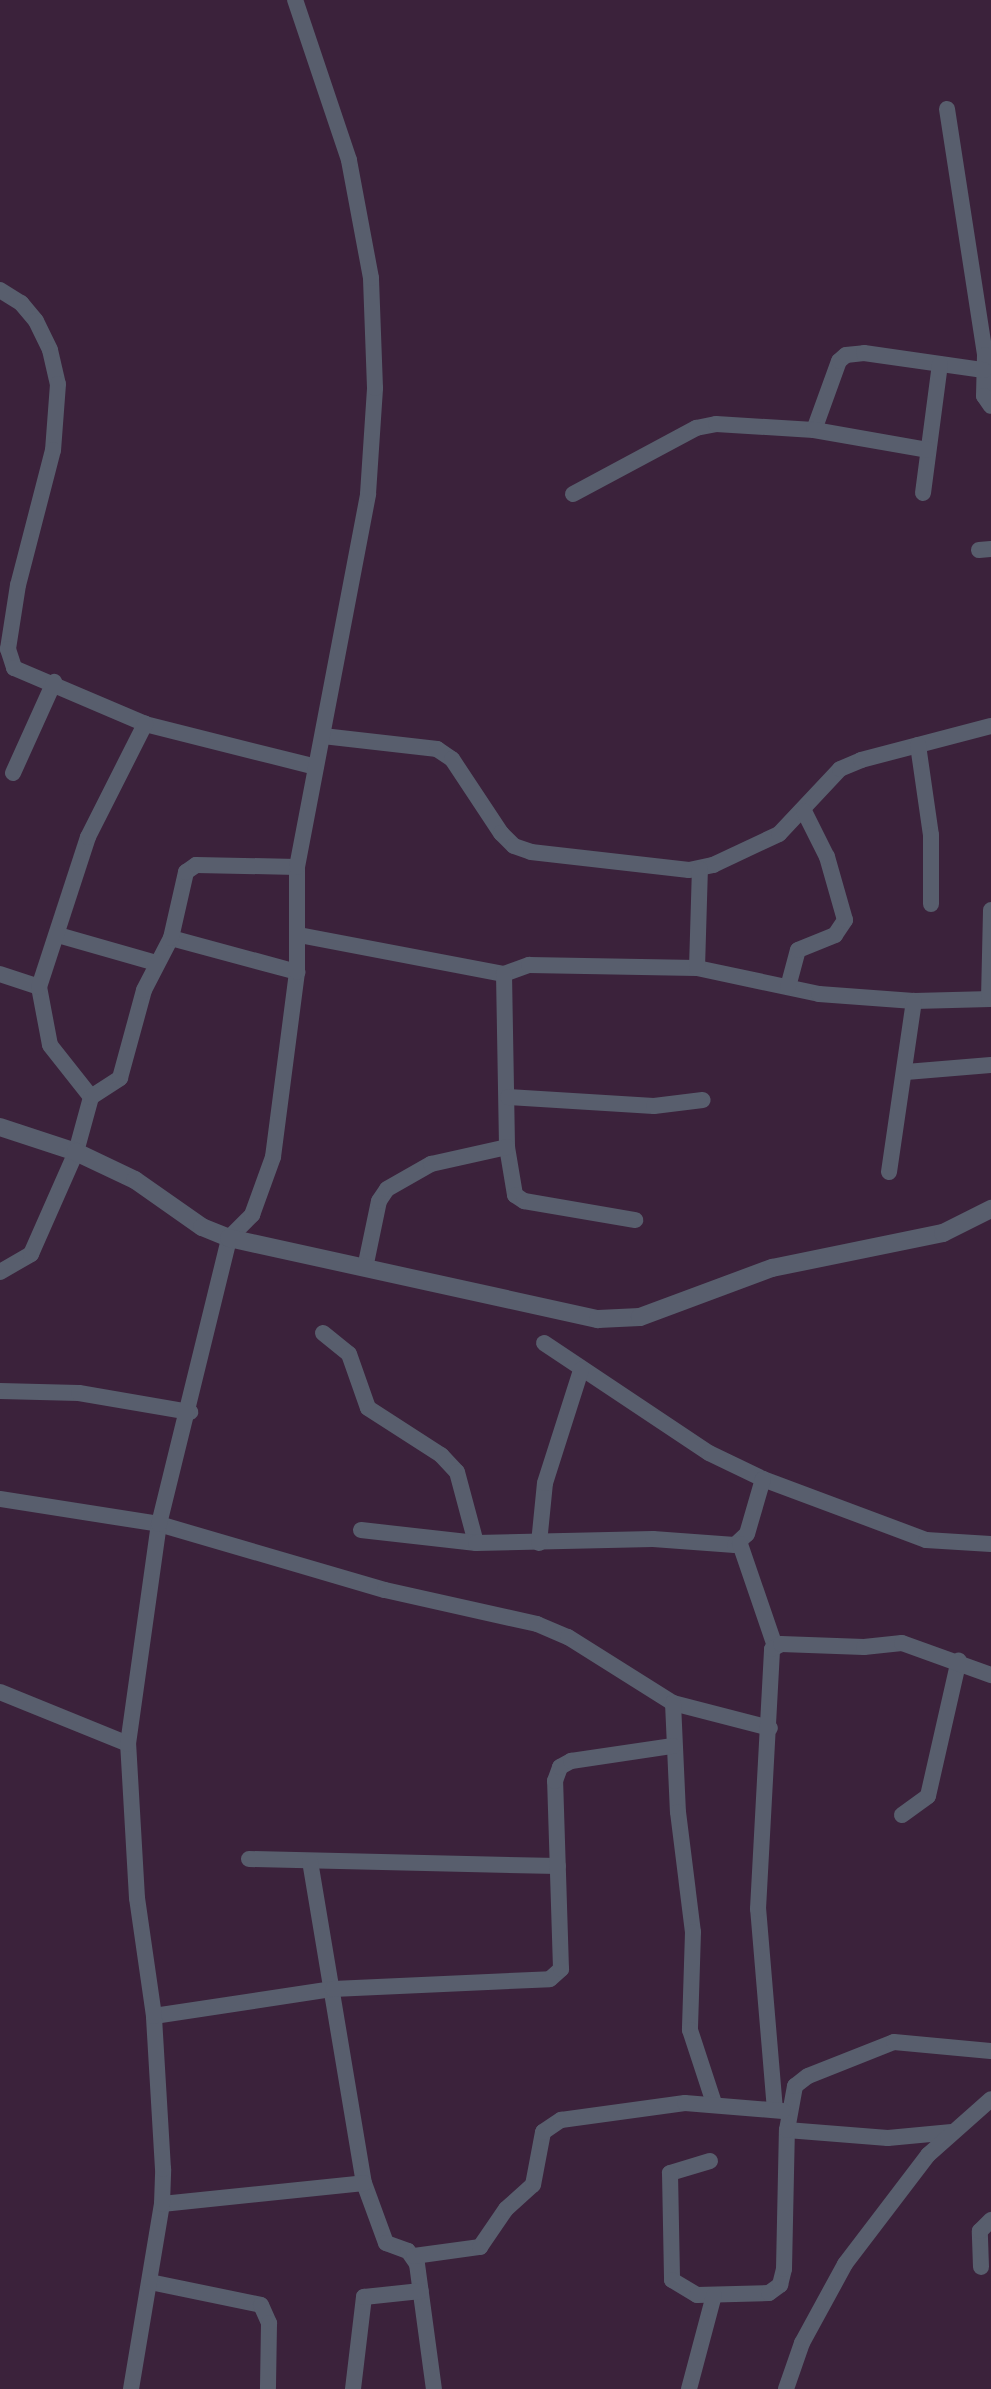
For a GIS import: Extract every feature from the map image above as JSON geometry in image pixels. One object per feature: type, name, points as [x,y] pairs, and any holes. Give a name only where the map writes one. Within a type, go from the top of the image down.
[{"type":"street","points":[[131,2389],[162,2204],[154,2016],[137,1898],[128,1744],[159,1524],[190,1412],[229,1238],[252,1215],[273,1157],[297,972],[297,867],[368,494],[375,388],[371,278],[349,160],[295,0]]},
{"type":"street","points":[[947,109],[984,370],[984,396],[991,406]]},
{"type":"street","points":[[0,290],[21,303],[36,321],[55,366],[54,450],[18,585],[8,649],[14,668],[54,682],[145,723],[316,767]]},
{"type":"street","points":[[814,430],[839,361],[846,355],[864,353],[984,370]]},
{"type":"street","points":[[923,493],[940,364]]},
{"type":"street","points":[[573,494],[696,428],[738,422],[814,430],[927,450]]},
{"type":"street","points":[[13,773],[54,682]]},
{"type":"street","points":[[91,1097],[50,1045],[39,987],[88,836],[145,723]]},
{"type":"street","points":[[323,736],[437,749],[452,759],[501,833],[514,846],[531,852],[700,869],[779,834],[804,811],[824,782],[840,769],[991,726]]},
{"type":"street","points":[[918,745],[930,835],[931,904]]},
{"type":"street","points":[[788,987],[798,950],[835,935],[845,920],[827,857],[804,811]]},
{"type":"street","points":[[0,1272],[31,1254],[76,1152],[91,1097],[120,1078],[144,990],[171,938],[190,867],[297,867]]},
{"type":"street","points":[[697,968],[700,869]]},
{"type":"street","points":[[299,935],[504,974],[529,965],[697,968],[788,987],[914,1001],[990,999],[991,910]]},
{"type":"street","points":[[58,935],[156,963]]},
{"type":"street","points":[[171,938],[297,972]]},
{"type":"street","points":[[0,974],[39,987]]},
{"type":"street","points":[[504,974],[507,1147],[512,1185],[524,1200],[635,1220]]},
{"type":"street","points":[[889,1172],[906,1072],[914,1001]]},
{"type":"street","points":[[906,1072],[991,1065]]},
{"type":"street","points":[[508,1097],[654,1106],[703,1100]]},
{"type":"street","points":[[0,1127],[76,1152],[135,1180],[202,1227],[229,1238],[598,1319],[640,1317],[772,1268],[943,1233],[991,1209]]},
{"type":"street","points":[[365,1268],[379,1201],[387,1188],[430,1164],[507,1147]]},
{"type":"street","points":[[323,1333],[349,1354],[368,1408],[441,1455],[457,1472],[476,1543]]},
{"type":"street","points":[[544,1343],[709,1453],[763,1479],[926,1540],[991,1544]]},
{"type":"street","points":[[539,1543],[545,1483],[581,1370]]},
{"type":"street","points":[[0,1391],[79,1393],[190,1412]]},
{"type":"street","points":[[710,2161],[670,2173],[669,2269],[679,2288],[714,2295],[761,2294],[780,2285],[784,2269],[787,2130],[782,2111],[758,1909],[769,1728],[769,1656],[775,1646],[740,1544],[763,1479]]},
{"type":"street","points":[[0,1499],[159,1524],[385,1590],[554,1630],[673,1703],[769,1728]]},
{"type":"street","points":[[361,1530],[476,1543],[653,1539],[740,1544]]},
{"type":"street","points":[[775,1646],[902,1643],[959,1660],[991,1675]]},
{"type":"street","points":[[902,1815],[928,1796],[959,1660]]},
{"type":"street","points":[[0,1692],[128,1744]]},
{"type":"street","points":[[673,1703],[673,1746],[693,1932],[690,2030],[714,2104]]},
{"type":"street","points":[[154,2016],[333,1989],[550,1979],[561,1969],[555,1781],[560,1767],[570,1761],[673,1746]]},
{"type":"street","points":[[249,1859],[558,1866]]},
{"type":"street","points":[[310,1861],[364,2183],[386,2244],[414,2256],[480,2247],[506,2208],[533,2185],[543,2132],[551,2124],[586,2113],[714,2104],[782,2111]]},
{"type":"street","points":[[782,2111],[802,2080],[894,2042],[991,2051]]},
{"type":"street","points":[[786,2389],[802,2343],[845,2264],[910,2177],[952,2132],[987,2106]]},
{"type":"street","points":[[787,2130],[888,2138],[952,2132]]},
{"type":"street","points":[[162,2204],[364,2183]]},
{"type":"street","points":[[981,2267],[980,2231],[991,2220]]},
{"type":"street","points":[[414,2256],[434,2389]]},
{"type":"street","points":[[150,2282],[261,2305],[269,2323],[268,2389]]},
{"type":"street","points":[[354,2389],[364,2297],[421,2291]]},
{"type":"street","points":[[689,2389],[714,2295]]}]
